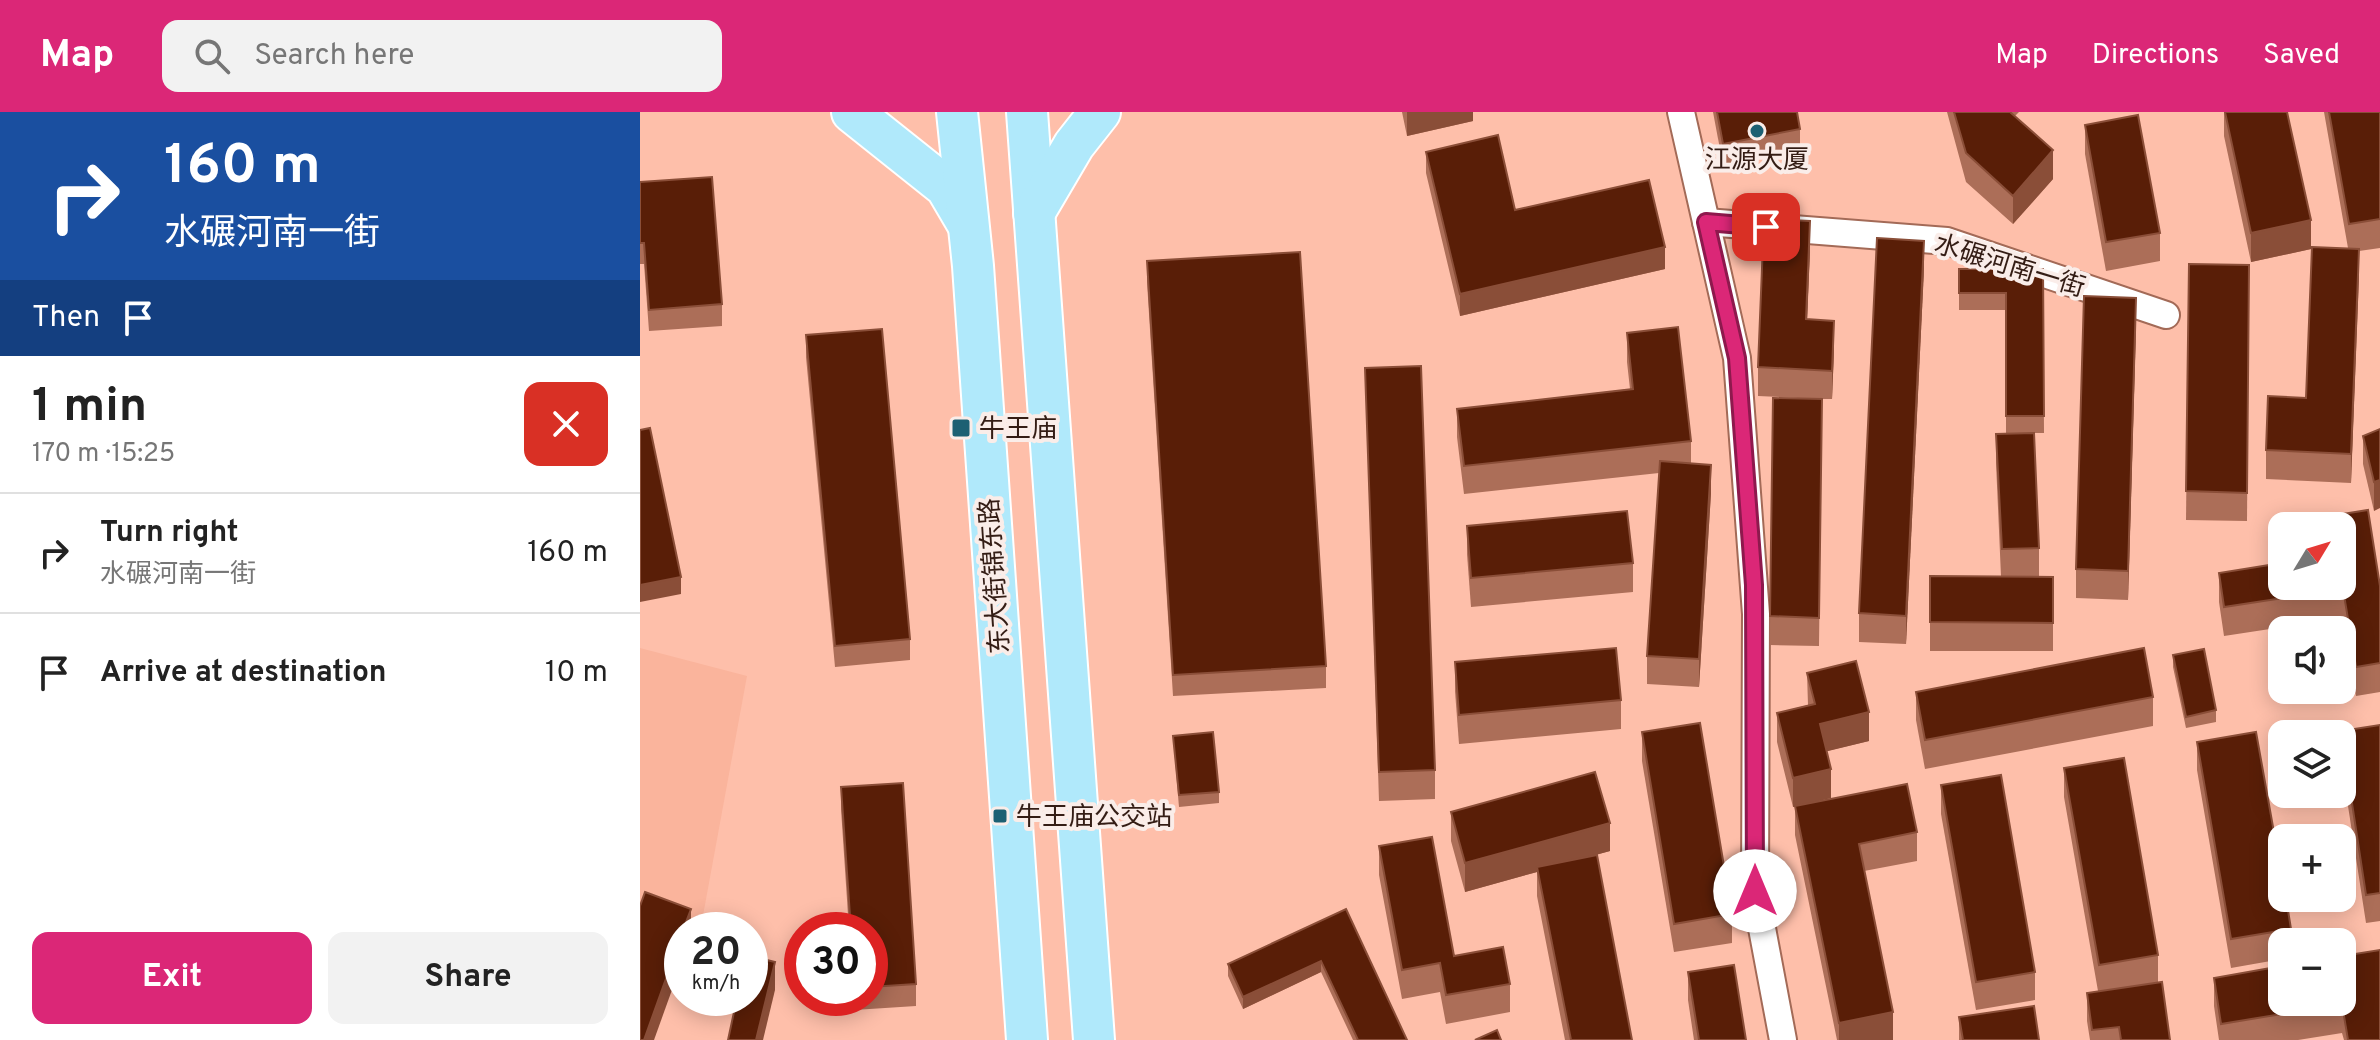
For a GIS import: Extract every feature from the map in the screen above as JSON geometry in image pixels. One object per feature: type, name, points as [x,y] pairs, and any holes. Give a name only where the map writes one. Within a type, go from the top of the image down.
[{"type":"main road","points":[[852,112],[946,187],[968,225]]},
{"type":"main road","name":"东大街锦东路","points":[[957,112],[968,225],[1027,1040]]},
{"type":"main road","points":[[1027,112],[1094,1040]]},
{"type":"main road","points":[[1034,213],[1074,145],[1100,112]]},
{"type":"street","points":[[1681,112],[1737,358],[1756,614],[1755,891],[1783,1040]]},
{"type":"street","name":"水碾河南一街","points":[[1706,222],[1947,241],[2166,315]]},
{"type":"shaded area","points":[[640,648],[747,676],[704,912],[667,912],[640,905]]},
{"type":"building","points":[[1717,112],[1797,112],[1800,129],[1723,144]]},
{"type":"building","points":[[1954,112],[2010,112],[2053,150],[2013,196],[1966,153]]},
{"type":"building","points":[[2225,112],[2287,112],[2311,220],[2251,233]]},
{"type":"building","points":[[2329,112],[2380,112],[2380,219],[2349,224]]},
{"type":"building","points":[[2138,115],[2160,233],[2106,242],[2085,125]]},
{"type":"building","points":[[1498,135],[1515,210],[1649,180],[1665,247],[1460,294],[1426,152]]},
{"type":"building","points":[[712,177],[722,304],[649,310],[644,243],[640,243],[640,182]]},
{"type":"building","points":[[1764,219],[1810,221],[1806,319],[1834,321],[1832,371],[1758,367]]},
{"type":"building","points":[[1877,238],[1924,241],[1906,616],[1859,613]]},
{"type":"building","points":[[2312,247],[2359,249],[2351,454],[2266,450],[2268,396],[2306,398]]},
{"type":"building","points":[[1300,252],[1326,666],[1173,675],[1147,261]]},
{"type":"building","points":[[2189,264],[2249,265],[2247,493],[2186,491]]},
{"type":"building","points":[[1959,269],[2043,269],[2044,416],[2006,416],[2006,293],[1959,293]]},
{"type":"building","points":[[2084,296],[2136,298],[2128,571],[2076,569]]},
{"type":"building","points":[[1678,327],[1691,441],[1464,466],[1457,409],[1633,389],[1627,333]]},
{"type":"building","points":[[882,329],[910,639],[835,646],[806,335]]},
{"type":"building","points":[[1421,366],[1435,770],[1379,772],[1365,368]]},
{"type":"building","points":[[1773,398],[1822,399],[1819,618],[1770,616]]},
{"type":"building","points":[[650,428],[681,577],[640,585],[640,430]]},
{"type":"building","points":[[2380,429],[2380,480],[2374,482],[2363,436]]},
{"type":"building","points":[[2034,433],[2039,548],[2002,549],[1996,434]]},
{"type":"building","points":[[1660,461],[1711,465],[1699,659],[1647,656]]},
{"type":"building","points":[[2368,510],[2380,586],[2380,663],[2356,667],[2356,616],[2348,616],[2345,600],[2356,600],[2355,512]]},
{"type":"building","points":[[1627,511],[1633,563],[1471,578],[1467,526]]},
{"type":"building","points":[[2268,565],[2270,600],[2224,607],[2219,573]]},
{"type":"building","points":[[1930,576],[2053,577],[2053,623],[1930,622]]},
{"type":"building","points":[[1616,648],[1621,700],[1459,715],[1455,662]]},
{"type":"building","points":[[2144,648],[2153,697],[1925,740],[1916,692]]},
{"type":"building","points":[[2204,649],[2216,710],[2186,717],[2173,655]]},
{"type":"building","points":[[1856,661],[1869,712],[1820,724],[1831,769],[1793,778],[1777,713],[1815,704],[1807,673]]},
{"type":"building","points":[[1700,723],[1732,914],[1674,924],[1642,732]]},
{"type":"building","points":[[2380,725],[2380,893],[2366,895],[2353,808],[2356,808],[2356,729]]},
{"type":"building","points":[[1213,732],[1219,792],[1179,795],[1173,736]]},
{"type":"building","points":[[2256,732],[2272,824],[2268,824],[2268,912],[2288,912],[2291,928],[2268,928],[2268,933],[2231,939],[2197,742]]},
{"type":"building","points":[[2124,758],[2158,955],[2099,965],[2064,768]]},
{"type":"building","points":[[1595,772],[1610,823],[1465,863],[1451,812]]},
{"type":"building","points":[[2001,775],[2035,972],[1976,982],[1941,785]]},
{"type":"building","points":[[903,783],[916,984],[888,986],[888,912],[850,912],[841,787]]},
{"type":"building","points":[[1907,784],[1917,832],[1859,844],[1893,1012],[1839,1023],[1795,806]]},
{"type":"building","points":[[1432,837],[1454,956],[1503,947],[1510,984],[1446,995],[1440,963],[1402,970],[1379,846]]},
{"type":"building","points":[[1597,855],[1632,1040],[1571,1040],[1537,867]]},
{"type":"building","points":[[645,892],[691,909],[690,912],[664,912],[664,984],[644,1040],[640,1040],[640,906]]},
{"type":"building","points":[[1346,909],[1407,1040],[1358,1040],[1321,961],[1243,997],[1228,964]]},
{"type":"building","points":[[2380,950],[2380,1040],[2348,1040],[2344,1016],[2356,1016],[2356,954]]},
{"type":"building","points":[[768,960],[775,962],[768,991]]},
{"type":"building","points":[[1734,965],[1746,1040],[1699,1040],[1688,972]]},
{"type":"building","points":[[2268,968],[2269,1016],[2221,1024],[2214,978]]},
{"type":"building","points":[[2162,982],[2170,1040],[2121,1040],[2119,1027],[2092,1030],[2087,993]]},
{"type":"building","points":[[2034,1006],[2039,1040],[1963,1040],[1959,1017]]},
{"type":"building","points":[[733,1016],[762,1016],[756,1040],[728,1040]]},
{"type":"building","points":[[1497,1030],[1501,1040],[1475,1040]]},
{"type":"place","name":"江源大厦","points":[[1757,131]]},
{"type":"place","name":"牛王庙","points":[[961,428]]},
{"type":"place","name":"牛王庙公交站","points":[[1000,816]]},
{"type":"route","points":[[1755,891],[1754,585],[1737,358],[1706,222],[1766,227]]}]
